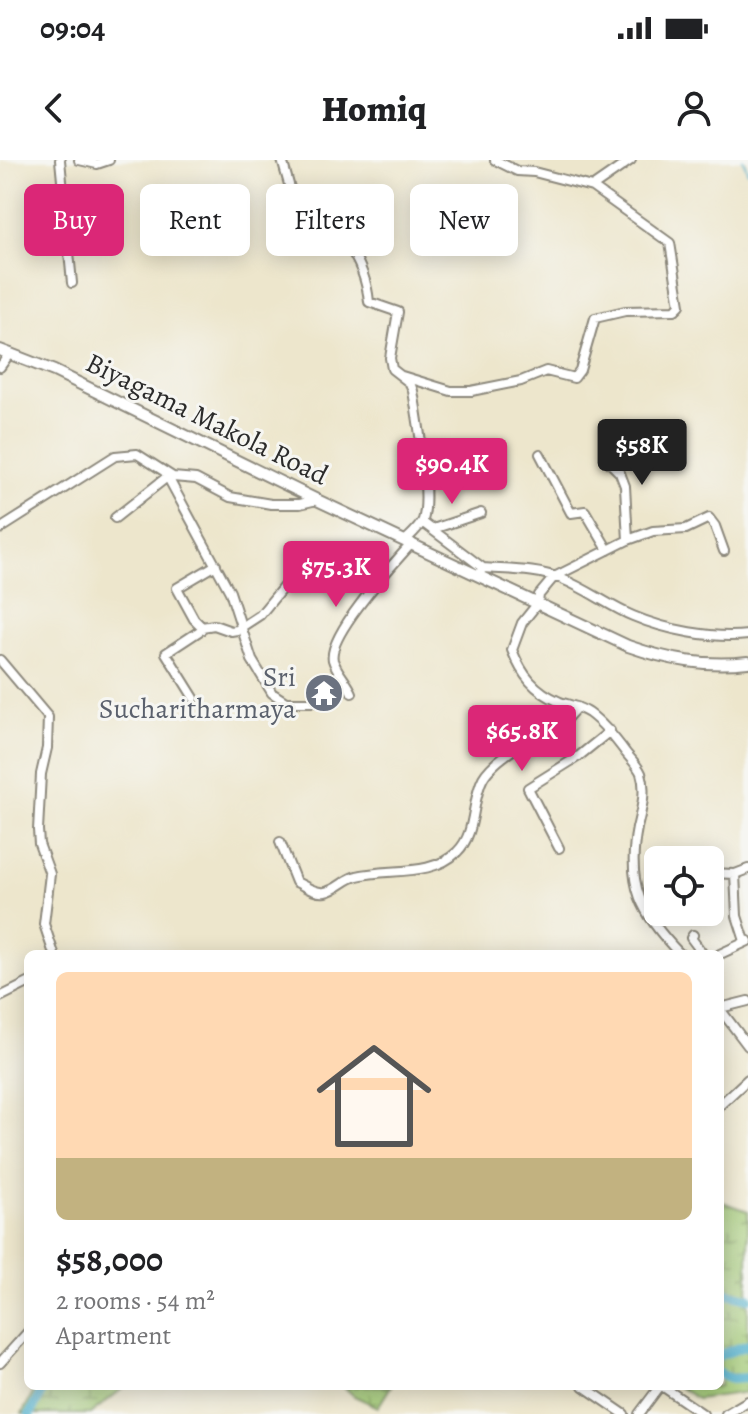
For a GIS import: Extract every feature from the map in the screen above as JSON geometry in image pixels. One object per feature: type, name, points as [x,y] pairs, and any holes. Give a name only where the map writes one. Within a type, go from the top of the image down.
[{"type":"main road","name":"Biyagama Makola Road","points":[[5,352],[54,371],[317,500],[481,572],[628,646],[699,664],[748,662]]},
{"type":"street","points":[[60,160],[72,283]]},
{"type":"street","points":[[79,160],[97,164],[109,160]]},
{"type":"street","points":[[282,160],[304,237],[345,241],[360,267],[368,288],[369,302],[398,312],[390,358],[392,369],[410,383],[413,391],[422,452],[422,522],[350,618],[335,649],[333,660],[352,693]]},
{"type":"street","points":[[402,376],[451,391],[471,391],[521,381],[546,371],[574,378],[580,370],[595,318],[625,311],[675,310],[680,305],[670,243],[592,187],[534,172],[517,171],[495,160]]},
{"type":"street","points":[[613,160],[620,168]]},
{"type":"street","points":[[592,187],[631,160]]},
{"type":"street","points":[[0,367],[5,352]]},
{"type":"street","points":[[628,540],[625,486],[620,473],[607,460],[630,434]]},
{"type":"street","points":[[0,529],[115,456],[137,454],[166,474],[196,479],[230,497],[271,504],[300,504],[317,500]]},
{"type":"street","points":[[540,454],[571,513],[585,511],[608,550]]},
{"type":"street","points":[[115,518],[166,474]]},
{"type":"street","points":[[166,474],[230,592],[252,660],[272,693],[286,702],[323,702]]},
{"type":"street","points":[[433,529],[481,513]]},
{"type":"street","points":[[676,950],[657,930],[636,893],[636,833],[643,799],[640,772],[610,731],[586,711],[537,691],[529,683],[512,650],[522,623],[554,577],[628,540],[653,531],[686,529],[709,518],[724,551]]},
{"type":"street","points":[[422,522],[481,572],[531,571],[554,577],[634,617],[721,635],[748,635]]},
{"type":"street","points":[[202,627],[194,619],[177,588],[216,565]]},
{"type":"street","points":[[194,698],[166,653],[202,627],[214,625],[237,630],[260,615],[289,580]]},
{"type":"street","points":[[0,660],[48,717],[38,830],[39,844],[50,874],[44,924],[53,950]]},
{"type":"street","points":[[280,842],[296,882],[318,892],[326,892],[354,876],[432,867],[457,853],[469,834],[476,794],[484,775],[496,763],[567,718],[577,707]]},
{"type":"street","points":[[559,848],[528,788],[579,756],[610,731]]},
{"type":"street","points":[[724,874],[735,874],[748,869]]},
{"type":"street","points":[[724,952],[746,941],[738,924],[735,874]]},
{"type":"street","points":[[693,935],[691,938],[700,950]]},
{"type":"street","points":[[0,997],[24,985]]},
{"type":"street","points":[[724,1007],[748,1001]]},
{"type":"street","points":[[724,1013],[747,1040]]},
{"type":"street","points":[[724,1102],[747,1082]]},
{"type":"street","points":[[0,1363],[24,1336]]},
{"type":"street","points":[[589,1390],[624,1414]]},
{"type":"street","points":[[639,1414],[658,1390]]},
{"type":"street","points":[[667,1390],[703,1414]]},
{"type":"street","points":[[726,1414],[748,1401]]},
{"type":"green space","points":[[724,1202],[748,1211],[748,1392],[697,1399],[683,1390],[724,1390]]},
{"type":"green space","points":[[35,1390],[121,1390],[90,1414],[22,1414]]},
{"type":"green space","points":[[347,1390],[389,1390],[378,1407]]},
{"type":"waterway","points":[[743,160],[748,172]]},
{"type":"waterway","points":[[724,1291],[748,1298]]},
{"type":"waterway","points":[[724,1354],[748,1345]]},
{"type":"waterway","points":[[724,1376],[731,1379],[748,1378]]},
{"type":"waterway","points":[[30,1414],[43,1390]]},
{"type":"place","name":"Sri Sucharitharmaya","points":[[324,693]]}]
